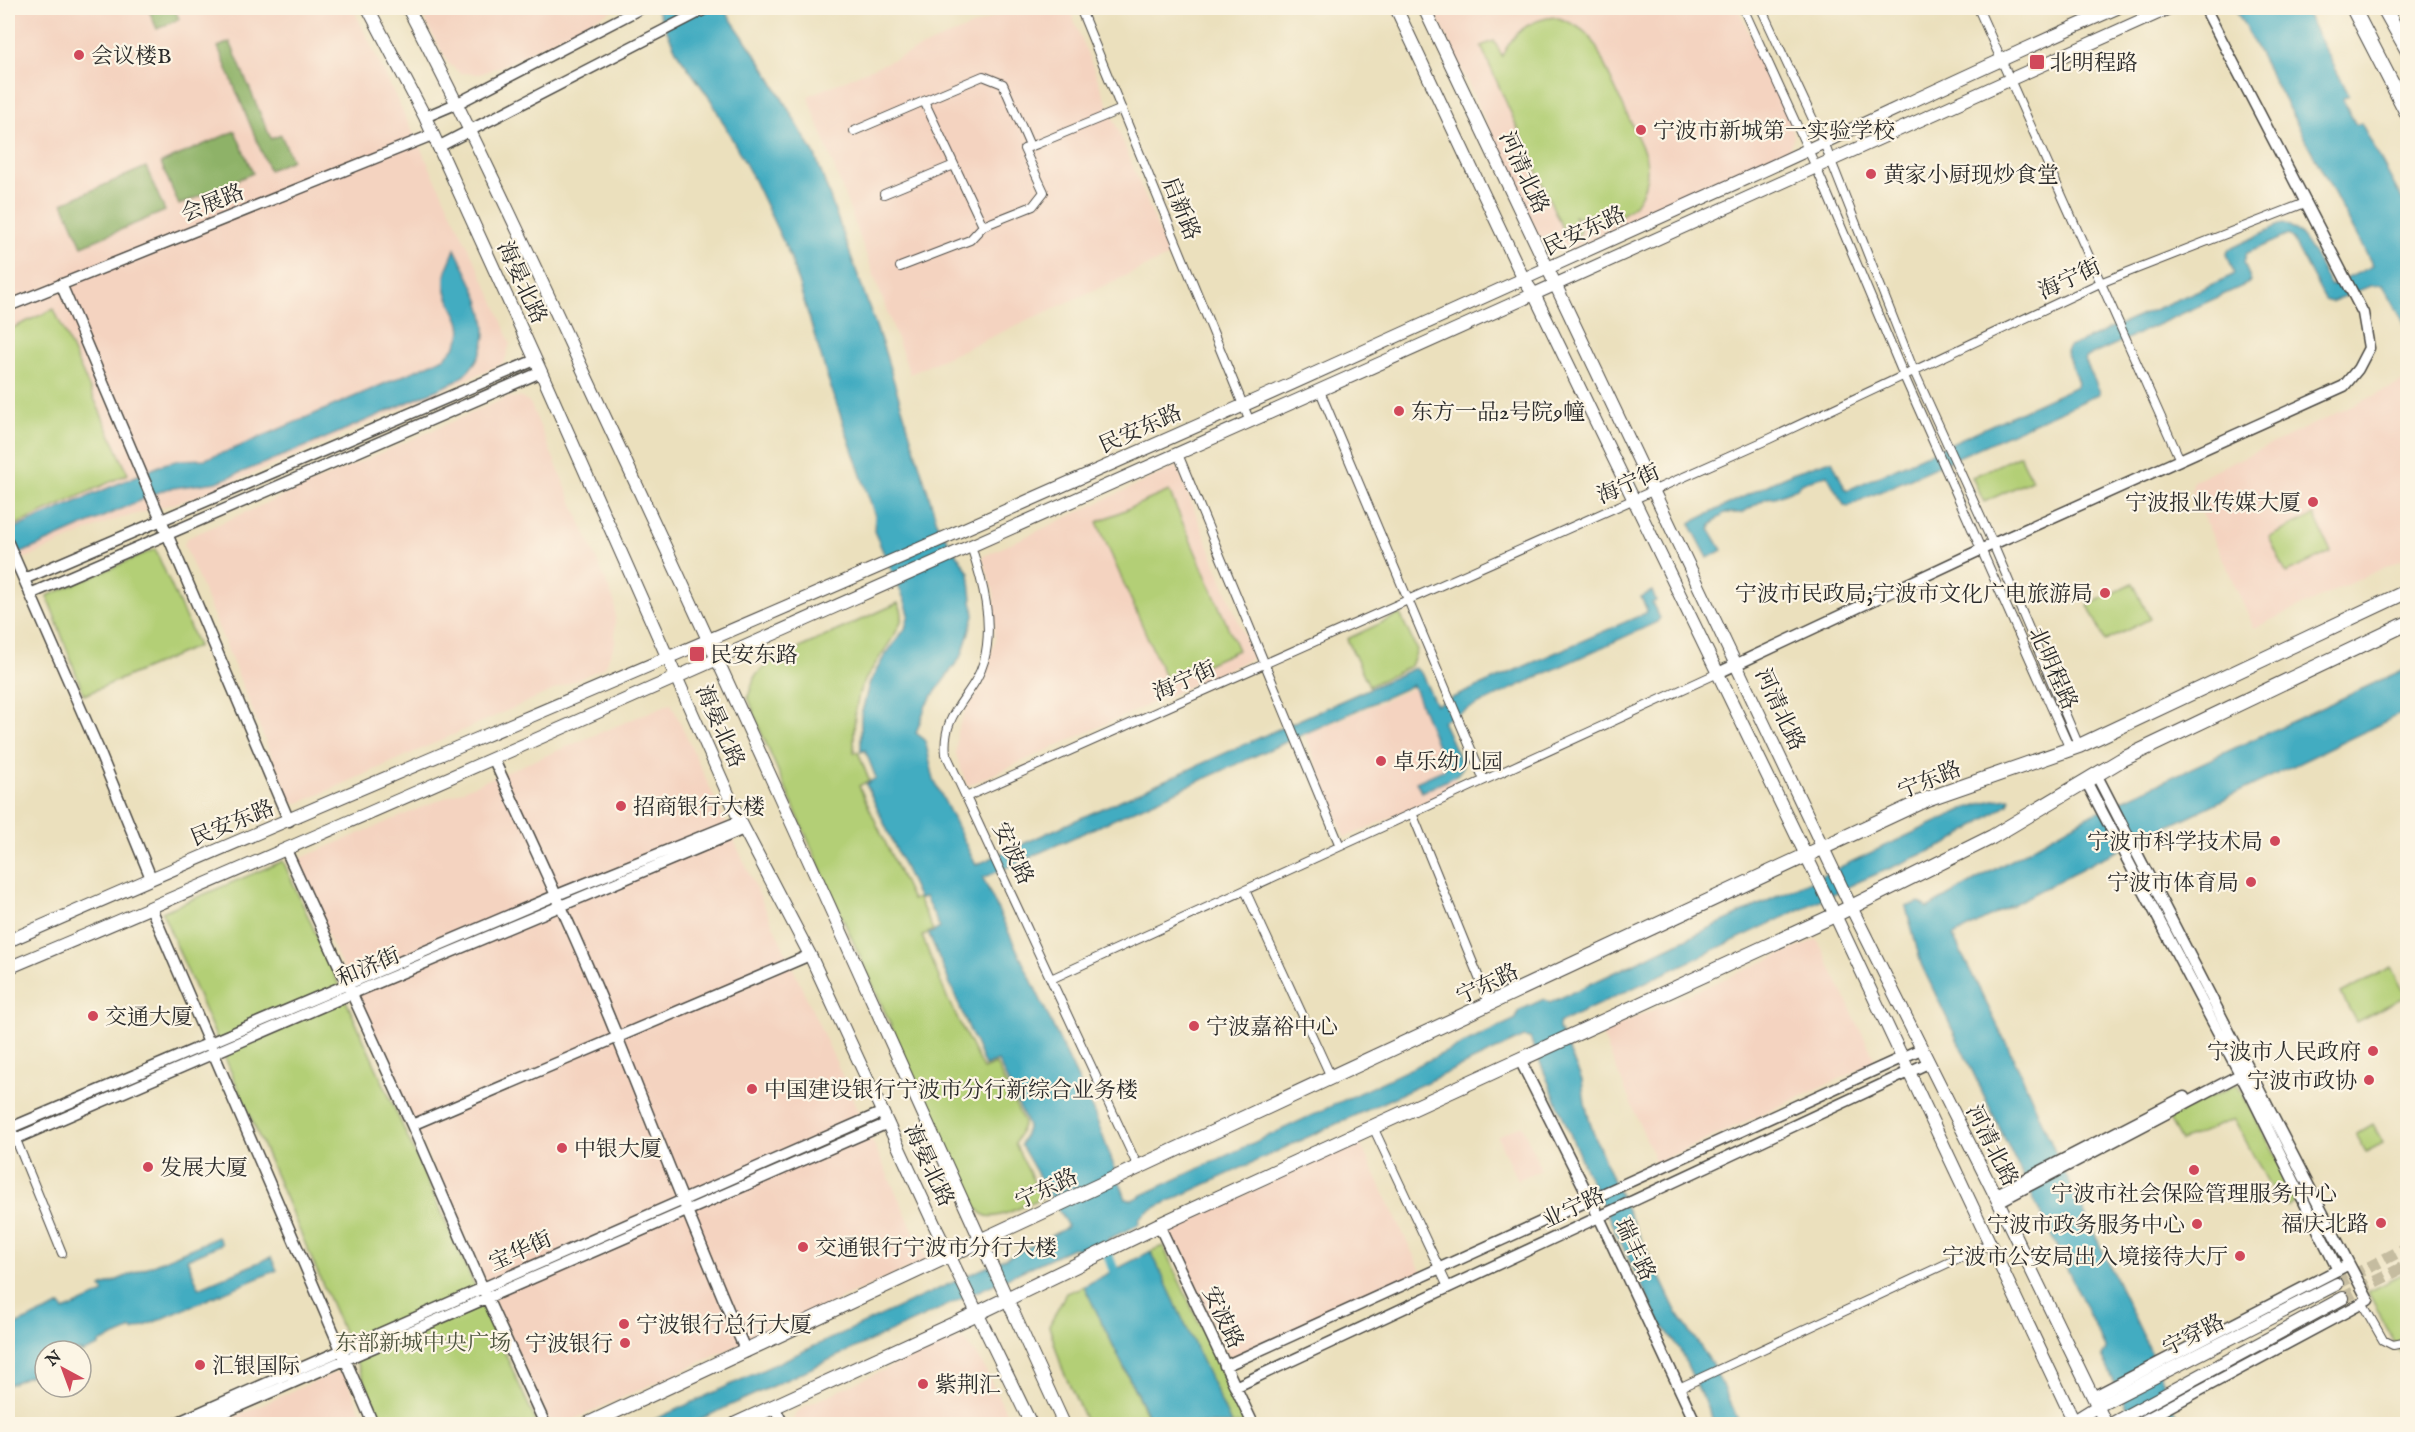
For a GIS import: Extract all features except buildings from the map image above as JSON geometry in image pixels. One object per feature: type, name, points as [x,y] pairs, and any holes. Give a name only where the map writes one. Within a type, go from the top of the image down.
[{"type":"main road","name":"海晏北路","points":[[368,8],[425,117],[742,825],[810,954],[1031,1425]]},
{"type":"main road","name":"海晏北路","points":[[408,8],[458,103],[710,640],[1064,1425]]},
{"type":"main road","name":"河清北路","points":[[1396,8],[1524,280],[1535,296],[1903,1057],[1991,1243],[2072,1424]]},
{"type":"main road","name":"河清北路","points":[[1424,8],[1851,907],[2108,1425]]},
{"type":"main road","name":"民安东路","points":[[8,941],[937,541],[1524,280],[1809,150],[2000,59],[2117,8]]},
{"type":"main road","name":"民安东路","points":[[151,908],[494,760],[718,658],[1535,296],[2169,8]]},
{"type":"main road","points":[[2353,8],[2408,115]]},
{"type":"main road","points":[[2384,8],[2408,51]]},
{"type":"main road","name":"宁东路","points":[[588,1425],[1927,800],[2074,747],[2408,591]]},
{"type":"main road","points":[[736,1425],[978,1313],[1159,1225],[1835,915],[1992,837],[2121,760],[2408,623]]},
{"type":"main road","points":[[8,968],[151,908]]},
{"type":"main road","name":"宁穿路","points":[[2072,1424],[2096,1402],[2122,1388],[2337,1284]]},
{"type":"main road","name":"宁穿路","points":[[2108,1425],[2136,1421],[2343,1298]]},
{"type":"street","points":[[425,117],[458,103],[641,8]]},
{"type":"street","points":[[438,147],[707,8]]},
{"type":"street","name":"启新路","points":[[1080,8],[1250,422]]},
{"type":"street","name":"北明程路","points":[[1743,8],[1809,150],[1904,376],[2074,747]]},
{"type":"street","name":"北明程路","points":[[1761,8],[1824,143],[1914,371],[1993,544],[2074,747]]},
{"type":"street","points":[[1978,8],[2180,460]]},
{"type":"street","points":[[1051,979],[1718,673],[1982,549],[2344,386],[2358,369],[2369,348],[2363,313],[2205,8]]},
{"type":"street","points":[[854,131],[983,76],[1003,84],[1030,146]]},
{"type":"street","points":[[924,101],[983,226]]},
{"type":"street","points":[[900,267],[970,240],[983,226],[1033,206],[1044,192],[1024,148],[1122,109]]},
{"type":"street","name":"会展路","points":[[8,306],[432,135]]},
{"type":"street","points":[[884,194],[954,165]]},
{"type":"street","name":"海宁街","points":[[966,797],[1654,491],[2100,283],[2305,203]]},
{"type":"street","points":[[61,284],[290,821]]},
{"type":"street","points":[[24,579],[535,360]]},
{"type":"street","points":[[30,594],[541,372]]},
{"type":"street","points":[[1320,391],[1484,780]]},
{"type":"street","points":[[1178,454],[1340,846]]},
{"type":"street","points":[[8,543],[97,746],[151,878]]},
{"type":"street","name":"安波路","points":[[971,546],[985,596],[987,621],[984,660],[980,671],[954,711],[946,729],[946,754],[1139,1168]]},
{"type":"street","points":[[494,760],[559,901],[746,1352]]},
{"type":"street","points":[[2091,778],[2243,1069],[2368,1300],[2180,1394]]},
{"type":"street","points":[[1412,813],[1490,1005]]},
{"type":"street","name":"和济街","points":[[10,1132],[209,1042],[349,989],[742,825]]},
{"type":"street","points":[[286,850],[412,1125],[484,1293],[545,1425]]},
{"type":"street","points":[[1245,890],[1332,1079]]},
{"type":"street","points":[[151,908],[373,1425]]},
{"type":"street","points":[[412,1125],[810,954]]},
{"type":"street","name":"和济街","points":[[10,1132],[214,1053],[349,989]]},
{"type":"street","name":"业宁路","points":[[1225,1366],[1921,1049]]},
{"type":"street","name":"瑞丰路","points":[[1520,1060],[1599,1217],[1696,1425]]},
{"type":"street","name":"业宁路","points":[[1235,1387],[1928,1063]]},
{"type":"street","points":[[1997,1199],[2243,1069]]},
{"type":"street","points":[[2243,1069],[2338,1270]]},
{"type":"street","name":"宝华街","points":[[198,1425],[682,1200],[885,1117]]},
{"type":"street","name":"宝华街","points":[[484,1293],[686,1211],[885,1117]]},
{"type":"street","points":[[1373,1127],[1448,1287]]},
{"type":"street","points":[[10,1132],[62,1254]]},
{"type":"street","name":"安波路","points":[[1159,1225],[1253,1425]]},
{"type":"street","points":[[1679,1388],[1991,1243]]},
{"type":"street","points":[[2165,1366],[2349,1264]]},
{"type":"street","points":[[2362,1303],[2383,1340],[2393,1345],[2408,1342]]},
{"type":"street","name":"宝华街","points":[[174,1425],[343,1356]]},
{"type":"street","points":[[774,1407],[783,1425]]},
{"type":"shaded area","points":[[8,8],[353,8],[496,305],[510,344],[504,363],[280,463],[193,498],[108,522],[8,566]]},
{"type":"shaded area","points":[[418,8],[617,8],[511,62],[480,74],[460,73],[448,63]]},
{"type":"shaded area","points":[[1014,8],[1069,8],[1169,256],[910,374],[808,96]]},
{"type":"shaded area","name":"宁波市新城第一实验学校","points":[[1433,8],[1738,8],[1791,123],[1794,136],[1790,149],[1572,249],[1558,251],[1542,243]]},
{"type":"shaded area","name":"宁波报业传媒大厦","points":[[2405,381],[2408,386],[2407,557],[2254,628],[2192,491],[2193,481]]},
{"type":"shaded area","points":[[520,397],[530,403],[615,603],[615,643],[605,667],[316,796],[298,803],[290,801],[184,544],[187,538],[506,398]]},
{"type":"shaded area","points":[[1177,466],[1253,658],[967,786],[956,754],[957,731],[967,707],[983,684],[995,640],[994,593],[982,557]]},
{"type":"shaded area","name":"卓乐幼儿园","points":[[1413,688],[1459,787],[1345,838],[1305,735]]},
{"type":"shaded area","points":[[671,703],[927,1260],[564,1424],[550,1424],[294,861]]},
{"type":"shaded area","points":[[1817,939],[1876,1062],[1656,1163],[1601,1032]]},
{"type":"shaded area","points":[[1522,1125],[1541,1170],[1517,1180],[1497,1136]]},
{"type":"shaded area","points":[[1359,1141],[1422,1273],[1230,1359],[1167,1231]]},
{"type":"shaded area","name":"紫荆汇","points":[[947,1341],[965,1341],[981,1361],[1012,1424],[793,1424],[795,1414],[805,1406]]},
{"type":"shaded area","points":[[338,1371],[346,1376],[366,1424],[218,1424]]},
{"type":"green space","points":[[148,8],[174,8],[179,19],[157,29]]},
{"type":"green space","points":[[1555,17],[1577,26],[1594,42],[1645,154],[1647,171],[1645,186],[1639,199],[1630,209],[1619,216],[1605,220],[1590,220],[1574,216],[1581,233],[1567,239],[1481,46],[1494,41],[1502,56],[1512,40],[1523,29],[1537,21]]},
{"type":"green space","points":[[230,42],[271,139],[281,135],[292,160],[269,170],[218,47]]},
{"type":"green space","points":[[235,131],[253,173],[179,205],[161,163]]},
{"type":"green space","points":[[146,167],[165,211],[82,246],[63,203]]},
{"type":"green space","points":[[54,309],[128,474],[9,528],[8,330]]},
{"type":"green space","points":[[2020,455],[2032,480],[1984,502],[1972,477]]},
{"type":"green space","points":[[1169,491],[1238,650],[1167,682],[1097,522]]},
{"type":"green space","points":[[2314,515],[2331,552],[2286,573],[2269,537]]},
{"type":"green space","points":[[155,549],[198,646],[84,695],[47,596]]},
{"type":"green space","points":[[2133,583],[2150,619],[2105,641],[2088,605]]},
{"type":"green space","points":[[898,603],[902,614],[901,622],[863,684],[857,701],[854,753],[858,752],[869,780],[859,786],[912,900],[918,898],[933,930],[922,936],[948,1000],[983,1069],[996,1064],[1024,1123],[1015,1144],[1042,1198],[996,1216],[984,1215],[975,1206],[964,1187],[832,895],[748,697],[755,676],[771,661]]},
{"type":"green space","points":[[1400,614],[1417,650],[1411,666],[1369,686],[1347,639]]},
{"type":"green space","name":"东部新城中央广场","points":[[283,861],[537,1424],[383,1424],[162,912]]},
{"type":"green space","points":[[2391,967],[2406,996],[2356,1022],[2341,993]]},
{"type":"green space","points":[[2237,1084],[2295,1191],[2293,1202],[2288,1206],[2279,1203],[2234,1119],[2181,1141],[2168,1118]]},
{"type":"green space","points":[[2373,1124],[2383,1143],[2366,1152],[2356,1134]]},
{"type":"green space","points":[[1163,1246],[1246,1424],[1231,1424],[1151,1251]]},
{"type":"green space","points":[[2407,1272],[2407,1366],[2368,1292]]},
{"type":"green space","points":[[1084,1286],[1151,1424],[1087,1424],[1062,1368],[1049,1326],[1066,1293]]},
{"type":"water","points":[[656,8],[723,8],[762,64],[815,155],[883,346],[938,525],[969,573],[974,616],[962,655],[926,705],[916,733],[925,740],[934,780],[976,865],[1415,668],[1421,673],[1436,705],[1646,613],[1647,610],[1641,597],[1652,591],[1656,601],[1652,603],[1660,618],[1657,622],[1442,721],[1463,767],[1456,776],[1422,792],[1416,782],[1443,770],[1445,766],[1413,685],[983,878],[1095,1115],[1126,1199],[1132,1200],[1516,1019],[1518,1011],[1544,999],[1550,1003],[1964,809],[1993,800],[2010,798],[2008,804],[1949,843],[1858,882],[1559,1023],[1559,1029],[1582,1080],[1585,1104],[1593,1132],[1613,1181],[1677,1313],[1711,1362],[1740,1424],[1715,1424],[1679,1348],[1658,1319],[1585,1169],[1530,1038],[1524,1037],[1148,1211],[1140,1218],[1138,1225],[1081,1252],[1077,1248],[1072,1248],[690,1424],[645,1424],[1019,1252],[1066,1228],[1067,1225],[1021,1145],[1028,1126],[998,1061],[985,1066],[929,934],[940,928],[925,897],[919,899],[866,784],[876,778],[865,750],[861,752],[861,716],[869,684],[884,657],[905,629],[909,614],[874,531],[875,516],[828,379],[790,256],[752,176],[711,100],[678,54]]},
{"type":"water","points":[[2235,8],[2304,8],[2349,95],[2342,99],[2356,125],[2361,123],[2407,209],[2407,328],[2383,285],[2370,286],[2331,302],[2325,300],[2292,238],[2288,235],[2247,253],[2244,262],[2251,282],[2087,357],[2085,360],[2100,392],[2097,395],[1848,506],[1844,505],[1827,475],[1801,483],[1797,488],[1775,497],[1766,498],[1742,513],[1724,513],[1711,525],[1710,530],[1722,550],[1708,558],[1690,524],[1692,522],[1792,473],[1828,461],[1832,461],[1848,490],[2075,387],[2078,383],[2066,351],[2069,347],[2231,276],[2234,273],[2227,254],[2228,250],[2283,223],[2291,226],[2305,240],[2331,286],[2373,266]]},
{"type":"water","points":[[455,249],[479,300],[484,317],[485,334],[482,350],[473,366],[457,381],[312,444],[217,482],[166,489],[8,559],[8,531],[164,464],[179,460],[205,459],[231,450],[444,358],[455,346],[460,336],[458,317],[445,288],[445,276]]},
{"type":"water","points":[[2407,668],[2407,711],[2098,860],[1953,936],[2018,1067],[2056,1154],[2152,1354],[2181,1424],[2134,1424],[2102,1356],[2106,1350],[1921,964],[1906,907],[1920,902],[1927,908],[2086,817]]},
{"type":"water","points":[[218,1237],[222,1244],[187,1259],[199,1288],[271,1257],[277,1270],[99,1343],[99,1346],[93,1348],[93,1339],[33,1339],[33,1374],[8,1385],[8,1328],[61,1305],[64,1311],[104,1293],[101,1287]]},
{"type":"water","points":[[1151,1251],[1231,1424],[1152,1424],[1084,1286]]},
{"type":"waterway","points":[[1098,1229],[1119,1284]]},
{"type":"tunnel","points":[[2337,1284],[2408,1247]]},
{"type":"tunnel","points":[[2343,1298],[2408,1265]]},
{"type":"place","name":"会议楼B","points":[[79,55]]},
{"type":"place","name":"北明程路","points":[[2037,62]]},
{"type":"place","name":"宁波市新城第一实验学校","points":[[1641,130]]},
{"type":"place","name":"黄家小厨现炒食堂","points":[[1871,174]]},
{"type":"place","name":"东方一品2号院9幢","points":[[1399,411]]},
{"type":"place","name":"宁波报业传媒大厦","points":[[2313,502]]},
{"type":"place","name":"宁波市民政局;宁波市文化广电旅游局","points":[[2105,593]]},
{"type":"place","name":"民安东路","points":[[697,654]]},
{"type":"place","name":"卓乐幼儿园","points":[[1381,761]]},
{"type":"place","name":"招商银行大楼","points":[[621,806]]},
{"type":"place","name":"宁波市科学技术局","points":[[2275,841]]},
{"type":"place","name":"宁波市体育局","points":[[2251,882]]},
{"type":"place","name":"交通大厦","points":[[93,1016]]},
{"type":"place","name":"宁波嘉裕中心","points":[[1194,1026]]},
{"type":"place","name":"宁波市人民政府","points":[[2373,1051]]},
{"type":"place","name":"宁波市政协","points":[[2369,1080]]},
{"type":"place","name":"中国建设银行宁波市分行新综合业务楼","points":[[752,1089]]},
{"type":"place","name":"中银大厦","points":[[562,1148]]},
{"type":"place","name":"发展大厦","points":[[148,1167]]},
{"type":"place","name":"宁波市社会保险管理服务中心","points":[[2194,1170]]},
{"type":"place","name":"福庆北路","points":[[2381,1223]]},
{"type":"place","name":"宁波市政务服务中心","points":[[2197,1224]]},
{"type":"place","name":"交通银行宁波市分行大楼","points":[[803,1247]]},
{"type":"place","name":"宁波市公安局出入境接待大厅","points":[[2240,1256]]},
{"type":"place","name":"宁波银行总行大厦","points":[[624,1324]]},
{"type":"place","name":"宁波银行","points":[[625,1343]]},
{"type":"place","name":"汇银国际","points":[[200,1365]]},
{"type":"place","name":"紫荆汇","points":[[923,1384]]}]
